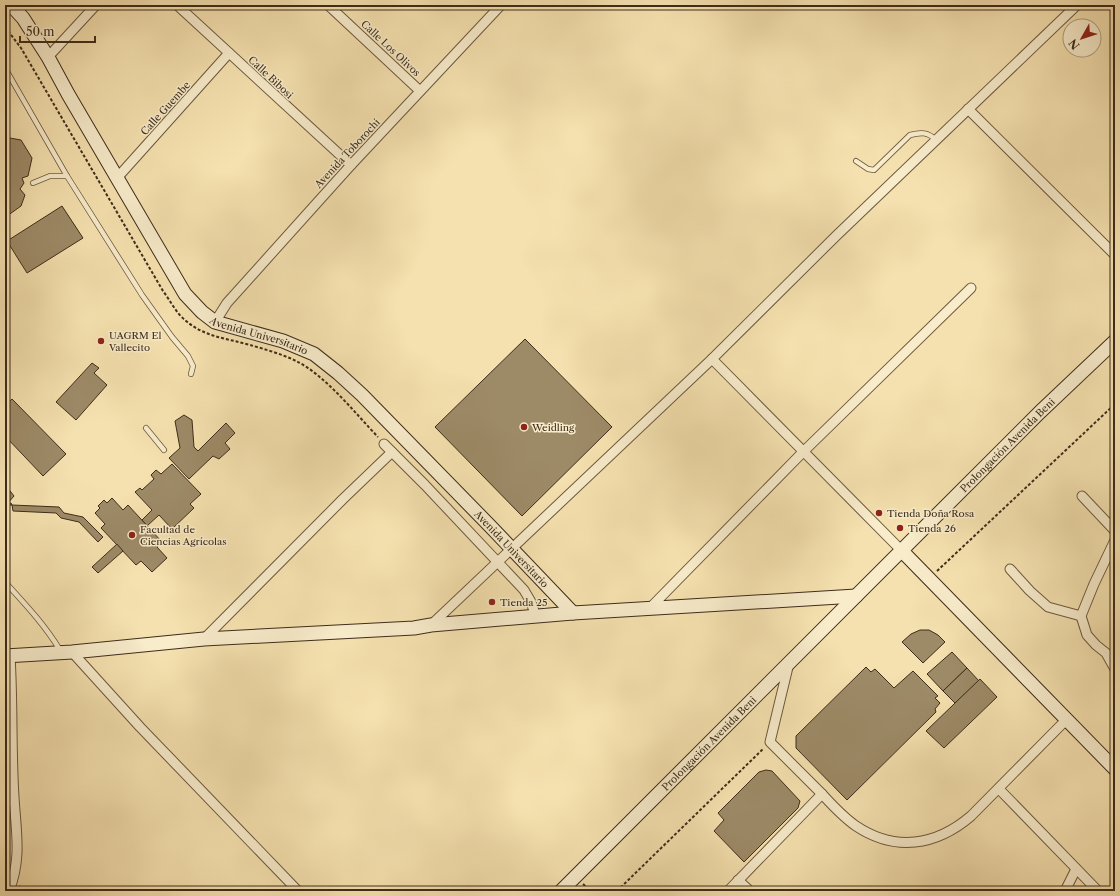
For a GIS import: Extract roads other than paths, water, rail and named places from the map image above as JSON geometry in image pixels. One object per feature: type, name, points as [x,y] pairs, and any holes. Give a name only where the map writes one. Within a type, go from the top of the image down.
[{"type":"street","name":"Avenida Universitario","points":[[10,5],[23,18],[48,57],[167,266],[185,294],[202,312],[215,322],[283,341],[314,354],[338,373],[362,395],[512,548],[573,613]]},
{"type":"street","points":[[48,57],[96,5]]},
{"type":"street","name":"Calle Bibosi","points":[[177,5],[350,165]]},
{"type":"street","name":"Calle Los Olivos","points":[[328,5],[420,91]]},
{"type":"street","points":[[431,625],[712,359],[836,236],[1076,5]]},
{"type":"street","name":"Avenida Toborochi","points":[[215,322],[227,303],[350,165],[498,6]]},
{"type":"street","name":"Calle Guembe","points":[[118,178],[229,53]]},
{"type":"street","points":[[968,109],[1115,255]]},
{"type":"street","points":[[650,608],[803,452],[971,288]]},
{"type":"street","name":"Prolongación Avenida Beni","points":[[561,891],[1040,412],[1115,341]]},
{"type":"street","points":[[712,359],[929,578],[1115,769]]},
{"type":"street","points":[[384,444],[425,485],[524,590],[531,602],[536,617]]},
{"type":"street","points":[[204,639],[343,499],[392,452]]},
{"type":"street","points":[[1082,496],[1115,531]]},
{"type":"street","points":[[1115,540],[1094,584],[1081,616],[1088,635],[1096,645],[1111,653],[1115,669]]},
{"type":"street","points":[[1010,569],[1030,591],[1048,607],[1081,616]]},
{"type":"street","points":[[9,891],[14,879],[18,846],[14,798],[8,656],[67,653],[204,639],[414,628],[431,625],[573,613],[856,596]]},
{"type":"street","points":[[67,653],[298,891]]},
{"type":"street","points":[[789,663],[770,742],[841,814],[854,825],[868,833],[884,839],[902,843],[918,842],[947,833],[960,826],[999,789],[1066,720]]},
{"type":"street","points":[[999,789],[1098,891]]},
{"type":"street","points":[[728,891],[822,794]]},
{"type":"street","points":[[1065,891],[1076,869]]},
{"type":"street","points":[[738,880],[750,891]]},
{"type":"lane","points":[[5,68],[67,176],[142,295],[172,337],[188,356],[193,366],[191,374]]},
{"type":"lane","points":[[856,161],[868,169],[874,170],[910,134],[925,133],[936,140]]},
{"type":"lane","points":[[33,183],[50,176],[67,176]]},
{"type":"lane","points":[[146,428],[164,450]]},
{"type":"lane","points":[[5,582],[67,653]]},
{"type":"place","name":"UAGRM El Vallecito","points":[[101,341]]},
{"type":"place","name":"Weidling","points":[[524,427]]},
{"type":"place","name":"Tienda Doña Rosa","points":[[879,513]]},
{"type":"place","name":"Tienda 26","points":[[900,528]]},
{"type":"place","name":"Facultad de Ciencias Agrícolas","points":[[132,535]]},
{"type":"place","name":"Tienda 25","points":[[492,602]]}]
